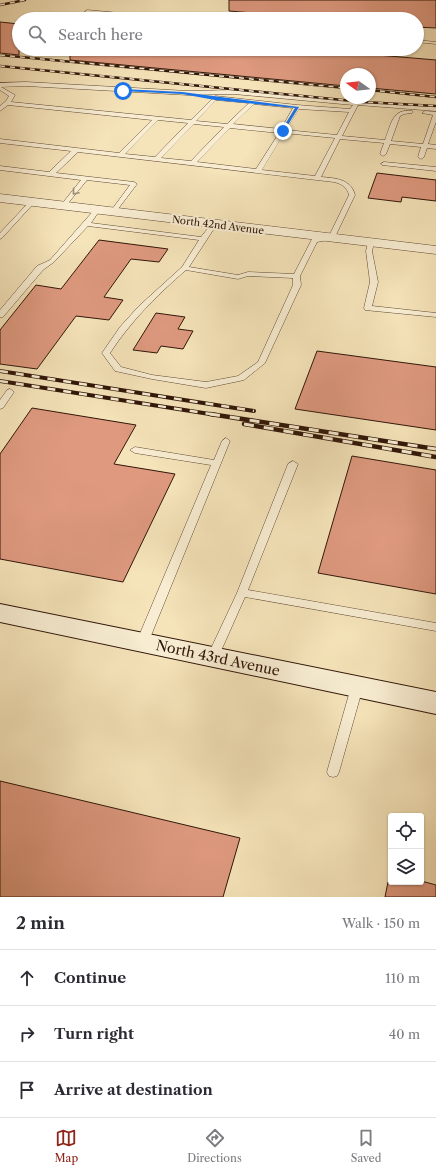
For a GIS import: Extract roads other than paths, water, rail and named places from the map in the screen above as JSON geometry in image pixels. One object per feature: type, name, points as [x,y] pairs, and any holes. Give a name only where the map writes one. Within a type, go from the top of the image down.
[{"type":"main road","name":"North 43rd Avenue","points":[[0,613],[436,703]]},
{"type":"street","name":"North 42nd Avenue","points":[[0,198],[436,250]]},
{"type":"lane","points":[[87,11],[98,12]]},
{"type":"lane","points":[[424,42],[436,43]]},
{"type":"lane","points":[[0,85],[26,84],[182,93],[234,92],[340,102]]},
{"type":"lane","points":[[0,88],[12,95],[7,103],[0,109]]},
{"type":"lane","points":[[182,93],[297,107],[352,111]]},
{"type":"lane","points":[[158,159],[215,98]]},
{"type":"lane","points":[[192,164],[253,102]]},
{"type":"lane","points":[[7,103],[436,147]]},
{"type":"lane","points":[[316,178],[356,104],[436,109]]},
{"type":"lane","points":[[258,171],[297,107]]},
{"type":"lane","points":[[383,154],[400,113],[436,114],[421,157]]},
{"type":"lane","points":[[120,155],[157,118]]},
{"type":"lane","points":[[0,141],[316,178],[342,182],[348,185],[351,190],[352,194],[332,238],[314,240],[296,276],[297,285],[261,363],[241,378],[206,385],[152,377],[118,369],[106,353],[117,335],[154,294],[185,268],[214,224]]},
{"type":"lane","points":[[51,174],[76,150]]},
{"type":"lane","points":[[384,164],[436,169]]},
{"type":"lane","points":[[0,168],[134,184],[113,212]]},
{"type":"lane","points":[[63,206],[86,178]]},
{"type":"lane","points":[[0,237],[32,202]]},
{"type":"lane","points":[[0,315],[40,268],[52,261],[97,210]]},
{"type":"lane","points":[[86,224],[203,239]]},
{"type":"lane","points":[[371,243],[369,251],[374,282],[368,308],[436,315]]},
{"type":"lane","points":[[185,268],[238,277],[248,274],[296,276]]},
{"type":"lane","points":[[0,406],[10,392]]},
{"type":"lane","points":[[142,642],[226,441]]},
{"type":"lane","points":[[135,450],[217,463]]},
{"type":"lane","points":[[213,657],[242,592],[293,464]]},
{"type":"lane","points":[[242,592],[436,627]]},
{"type":"lane","points":[[333,772],[357,687]]},
{"type":"railway","points":[[0,5],[25,0]]},
{"type":"railway","points":[[0,55],[340,87]]},
{"type":"railway","points":[[0,66],[363,102],[436,106]]},
{"type":"railway","points":[[376,91],[436,97]]},
{"type":"railway","points":[[0,371],[254,411]]},
{"type":"railway","points":[[0,381],[216,415]]},
{"type":"railway","points":[[210,414],[436,449]]},
{"type":"railway","points":[[244,424],[436,457]]}]
